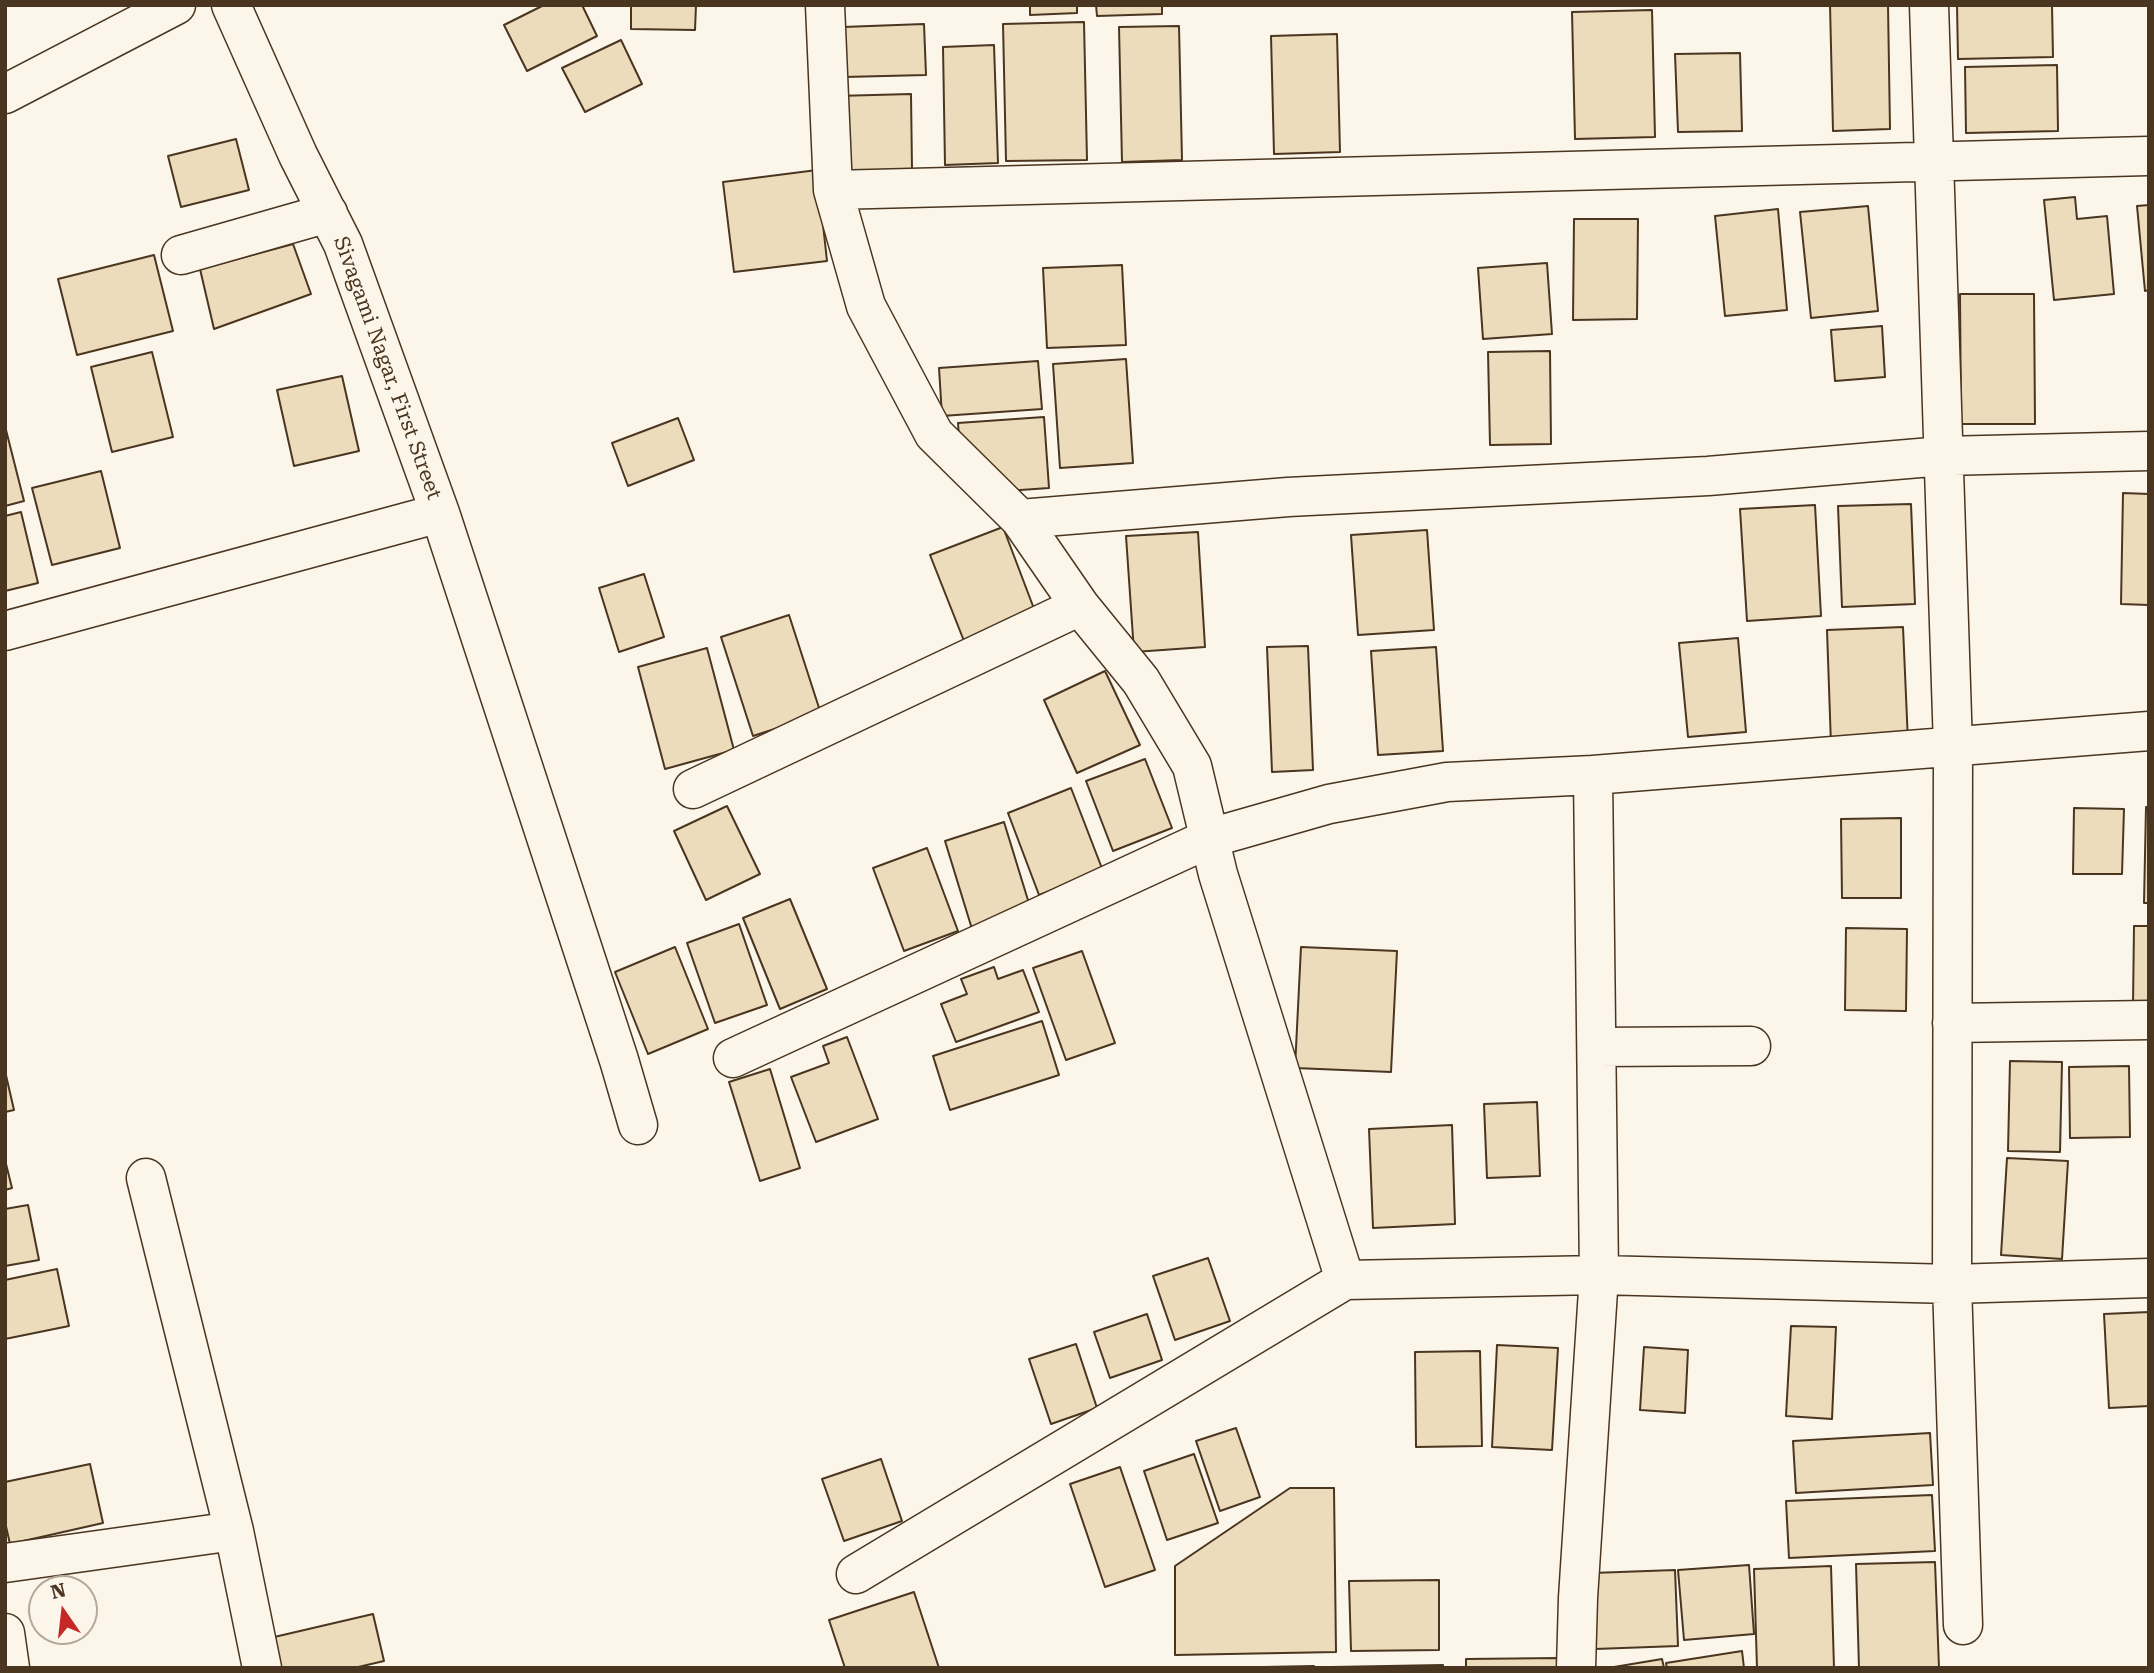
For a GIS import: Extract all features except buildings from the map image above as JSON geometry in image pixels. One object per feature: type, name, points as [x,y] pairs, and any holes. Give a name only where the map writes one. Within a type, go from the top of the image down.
[{"type":"street","points":[[5,94],[176,5]]},
{"type":"street","name":"Sivagami Nagar, First Street","points":[[5,631],[440,513],[343,244],[246,44],[231,5]]},
{"type":"street","points":[[825,5],[833,190],[866,306],[934,434],[1020,519],[1080,606],[1141,681],[1192,766],[1222,887],[1345,1280]]},
{"type":"street","points":[[1929,5],[1953,747],[1952,1284],[1963,1625]]},
{"type":"street","points":[[833,190],[2148,156]]},
{"type":"street","points":[[181,255],[327,213]]},
{"type":"street","points":[[1020,519],[1288,497],[1708,476],[1942,456],[2149,452]]},
{"type":"street","points":[[440,513],[638,1125]]},
{"type":"street","points":[[693,789],[1080,606]]},
{"type":"street","points":[[733,1058],[1209,838],[1329,804],[1447,782],[1593,775],[2149,732]]},
{"type":"street","points":[[1576,1668],[1599,1275],[1593,775]]},
{"type":"street","points":[[1952,1023],[2149,1020]]},
{"type":"street","points":[[1597,1047],[1751,1046]]},
{"type":"street","points":[[146,1178],[234,1531],[262,1668]]},
{"type":"street","points":[[856,1574],[1345,1280],[1599,1275],[1952,1284],[2149,1278]]},
{"type":"street","points":[[5,1563],[234,1531]]},
{"type":"street","points":[[5,1633],[10,1668]]}]
